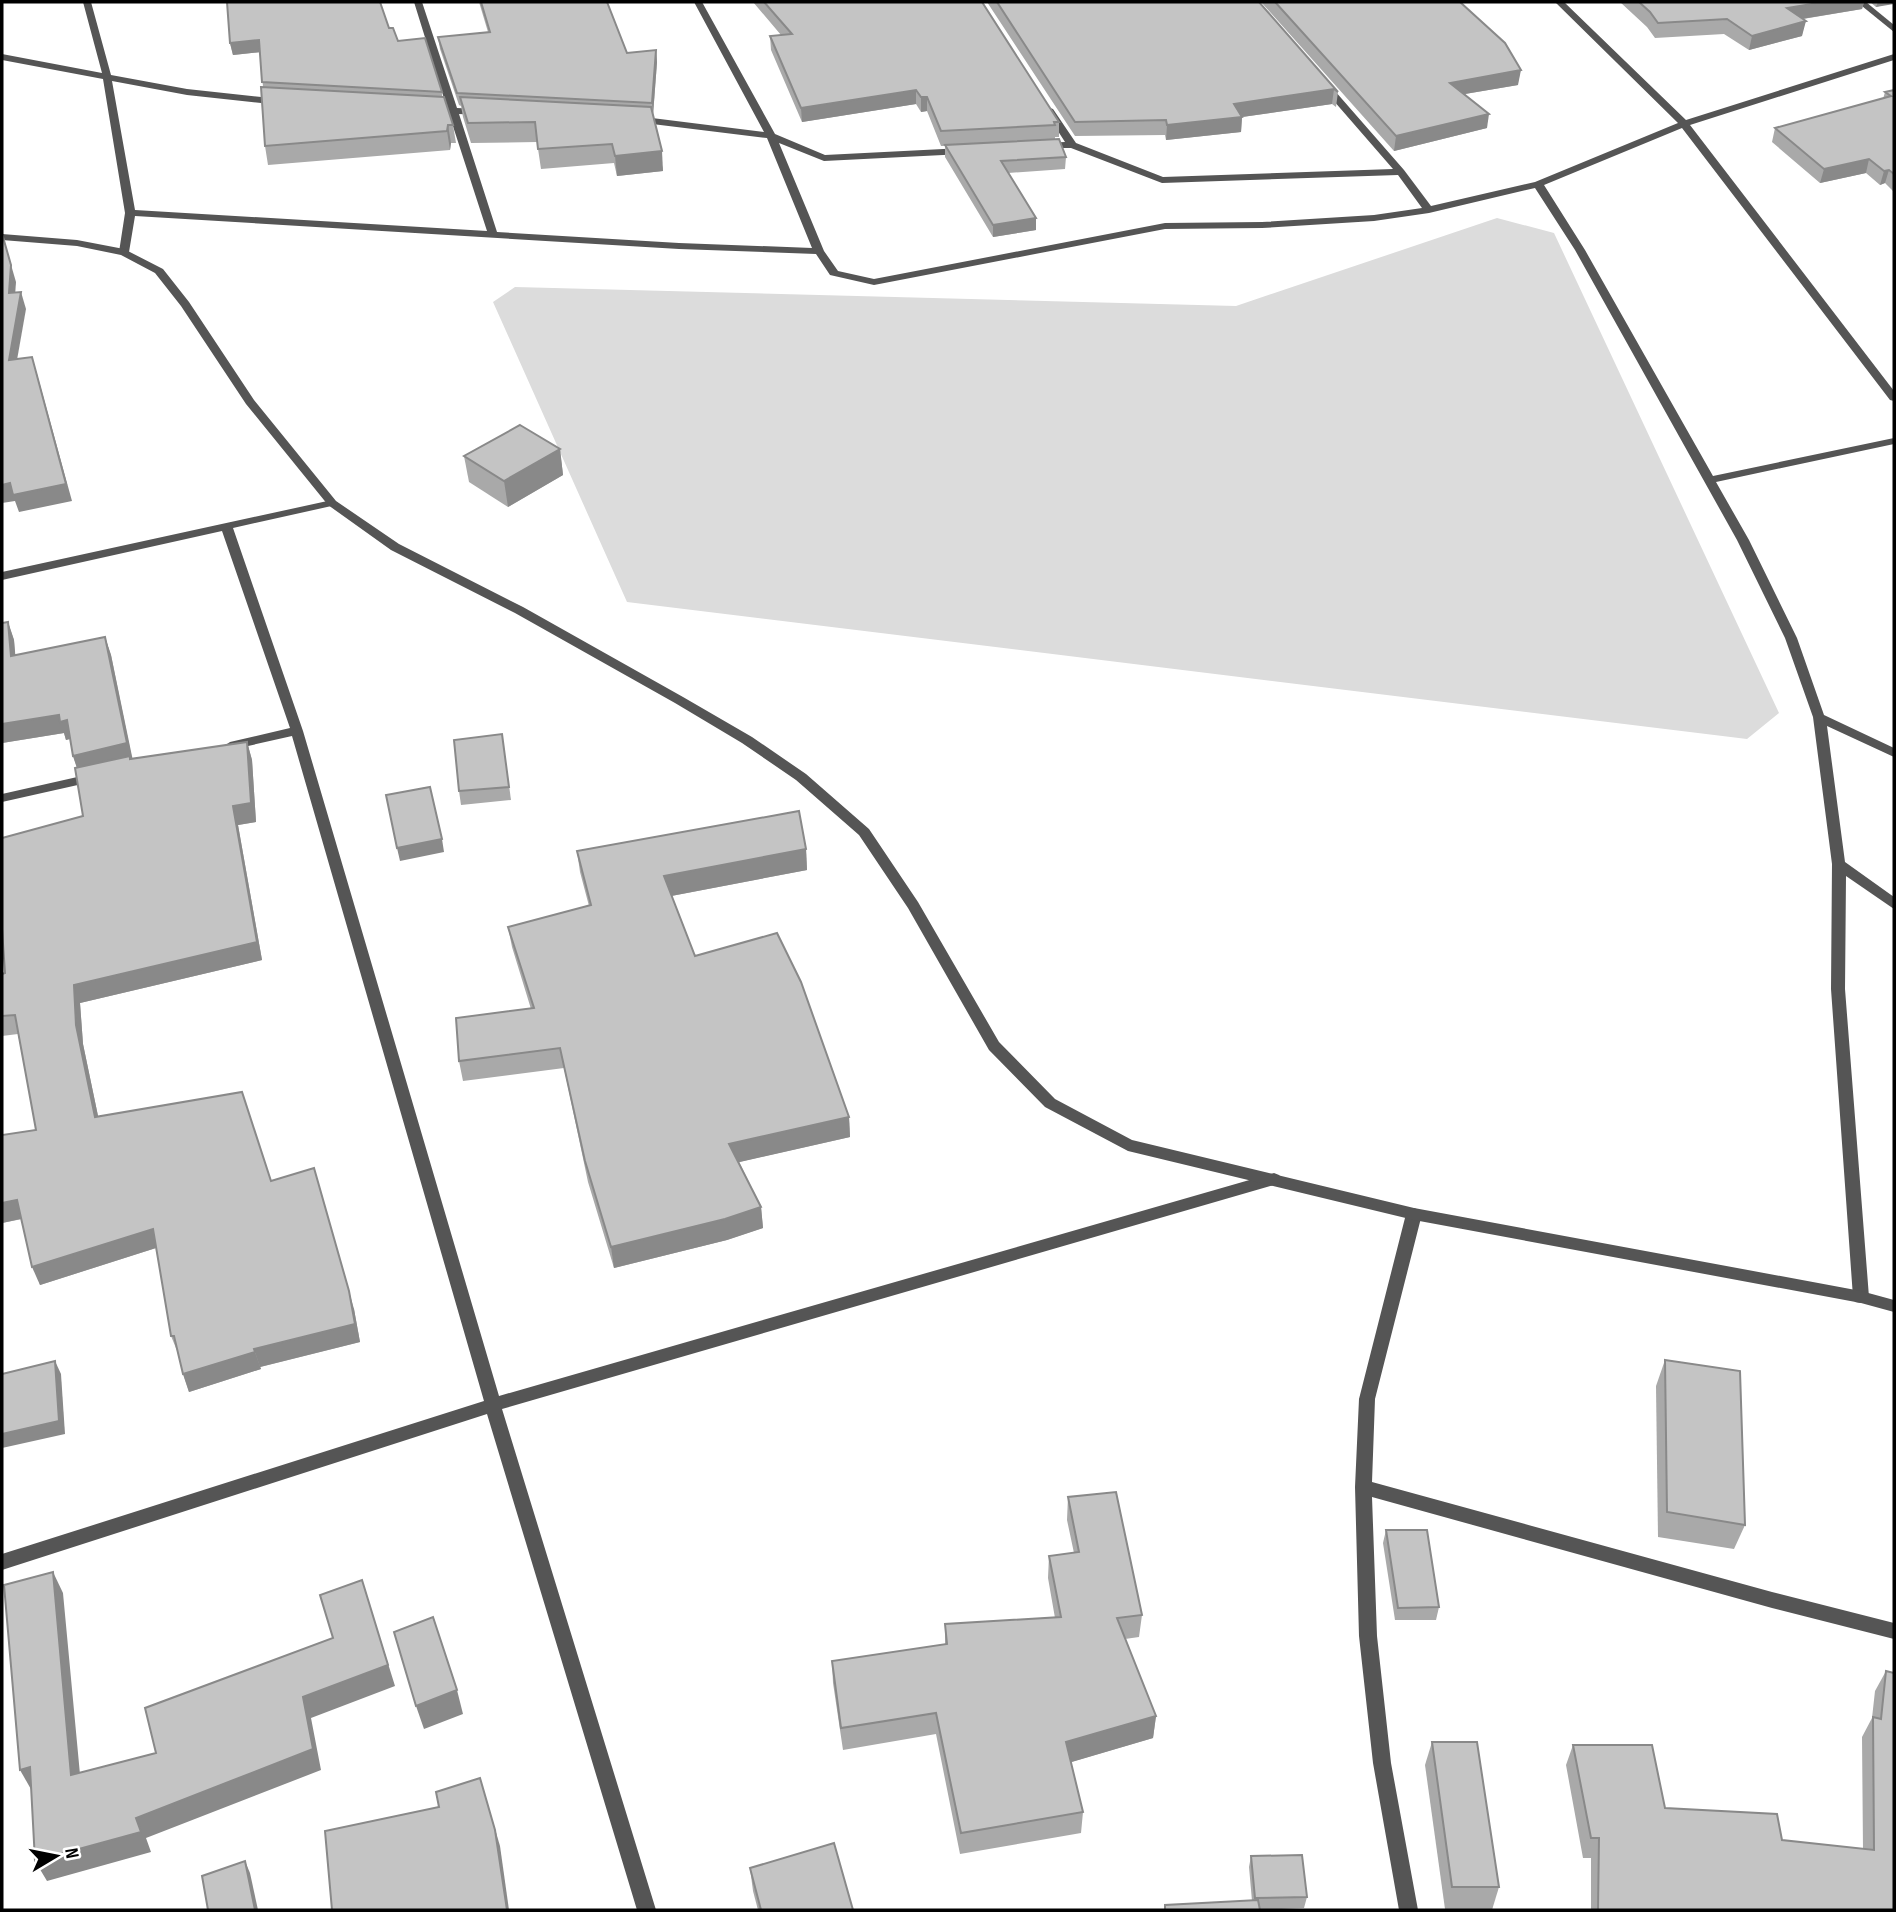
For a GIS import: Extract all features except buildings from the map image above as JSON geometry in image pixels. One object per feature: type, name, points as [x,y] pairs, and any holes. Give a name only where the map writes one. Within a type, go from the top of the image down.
[{"type":"street","points":[[87,2],[107,76],[130,213],[124,252]]},
{"type":"street","points":[[418,2],[493,235]]},
{"type":"street","points":[[698,2],[771,136],[819,251],[834,273],[874,282],[1165,226],[1262,225],[1374,218],[1429,210],[1538,184],[1684,124],[1894,57]]},
{"type":"street","points":[[1559,2],[1684,124],[1894,398]]},
{"type":"street","points":[[1861,2],[1894,29]]},
{"type":"street","points":[[2,57],[187,92],[288,103]]},
{"type":"street","points":[[1314,72],[1401,172],[1429,210]]},
{"type":"street","points":[[1042,99],[1072,145]]},
{"type":"street","points":[[417,110],[494,112]]},
{"type":"street","points":[[625,118],[678,122],[771,136],[824,158],[980,150]]},
{"type":"street","points":[[1033,147],[1072,145],[1162,180],[1401,172]]},
{"type":"street","points":[[1538,184],[1580,250],[1743,540],[1791,638],[1819,717],[1839,864],[1838,989],[1861,1297]]},
{"type":"street","points":[[130,213],[819,251]]},
{"type":"street","points":[[2,237],[77,243],[124,252],[159,271],[186,304],[250,402],[332,503],[396,547],[519,610],[679,700],[747,740],[801,777],[864,832],[913,905],[994,1046],[1050,1103],[1128,1145],[1414,1214],[1861,1297],[1894,1306]]},
{"type":"street","points":[[1709,480],[1894,441]]},
{"type":"street","points":[[2,576],[332,503]]},
{"type":"street","points":[[227,527],[297,731],[493,1405],[648,1910]]},
{"type":"street","points":[[1819,717],[1894,752]]},
{"type":"street","points":[[217,749],[297,731]]},
{"type":"street","points":[[2,799],[109,774]]},
{"type":"street","points":[[1839,864],[1894,904]]},
{"type":"street","points":[[2,1562],[493,1405],[1274,1179]]},
{"type":"street","points":[[1408,1910],[1382,1763],[1368,1636],[1363,1487],[1367,1399],[1414,1214]]},
{"type":"street","points":[[1363,1487],[1894,1631]]},
{"type":"shaded area","points":[[1497,218],[1554,233],[1779,713],[1747,739],[627,602],[493,302],[515,287],[1236,306]]}]
